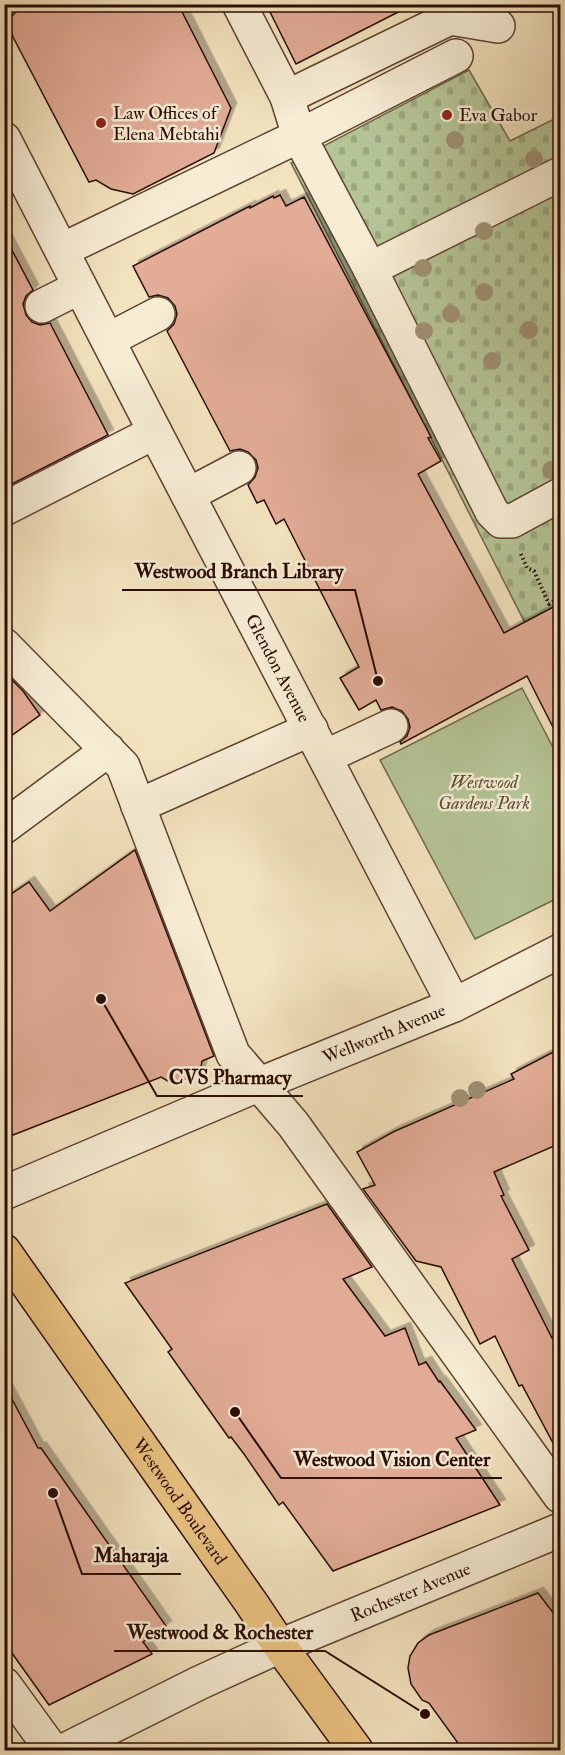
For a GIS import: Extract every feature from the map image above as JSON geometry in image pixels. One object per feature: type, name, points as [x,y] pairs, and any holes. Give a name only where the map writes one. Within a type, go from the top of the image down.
[{"type":"main road","name":"Westwood Boulevard","points":[[4,1251],[280,1646],[356,1750]]},
{"type":"street","points":[[239,4],[287,97],[299,136],[370,269],[492,512],[501,520],[512,521],[561,495]]},
{"type":"street","points":[[287,97],[450,18],[498,26]]},
{"type":"street","points":[[62,250],[299,136],[456,56]]},
{"type":"street","name":"Glendon Avenue","points":[[4,139],[454,1005]]},
{"type":"street","points":[[370,269],[561,174]]},
{"type":"street","points":[[42,306],[80,286]]},
{"type":"street","points":[[108,340],[158,315]]},
{"type":"street","points":[[4,509],[155,432]]},
{"type":"street","points":[[188,495],[239,468]]},
{"type":"street","points":[[4,645],[123,766],[233,1054],[293,1124],[561,1496]]},
{"type":"street","points":[[138,806],[318,743],[390,726]]},
{"type":"street","points":[[4,827],[108,750]]},
{"type":"street","name":"Wellworth Avenue","points":[[4,1193],[260,1084],[454,1005],[561,951]]},
{"type":"street","name":"Rochester Avenue","points":[[65,1750],[280,1646],[561,1530]]},
{"type":"street","points":[[4,1684],[52,1750]]},
{"type":"path","points":[[506,521],[527,568],[534,571],[549,604],[561,597]]},
{"type":"green space","points":[[469,70],[510,141],[560,116],[560,669],[551,674],[291,163]]},
{"type":"green space","name":"Westwood Gardens Park","points":[[522,688],[560,761],[560,897],[475,939],[380,760]]},
{"type":"building","points":[[24,4],[178,4],[231,108],[214,153],[133,194],[111,189],[96,180],[89,182],[13,37],[8,20]]},
{"type":"building","points":[[266,4],[414,4],[296,64]]},
{"type":"building","points":[[280,195],[286,206],[304,197],[431,437],[428,438],[441,461],[418,474],[504,633],[561,603],[561,743],[527,676],[401,744],[400,742],[407,736],[410,727],[402,711],[392,707],[381,710],[376,700],[359,710],[340,678],[359,667],[284,519],[276,524],[264,500],[257,503],[248,485],[255,477],[258,468],[256,460],[248,452],[240,449],[230,451],[167,331],[174,324],[177,314],[175,306],[168,298],[158,295],[149,297],[133,266],[250,206],[250,208],[273,196],[274,198]]},
{"type":"building","points":[[4,235],[33,290],[26,296],[23,304],[26,315],[32,322],[40,325],[50,323],[108,435],[4,488]]},
{"type":"building","points":[[4,672],[23,691],[40,715],[4,741]]},
{"type":"building","points":[[135,850],[214,1056],[202,1061],[200,1073],[173,1084],[161,1077],[13,1135],[4,1123],[4,899],[29,882],[50,911]]},
{"type":"building","points":[[561,1048],[561,1143],[494,1172],[504,1195],[501,1196],[529,1250],[512,1259],[552,1338],[561,1334],[561,1458],[522,1385],[519,1386],[495,1336],[480,1344],[441,1267],[416,1261],[363,1189],[375,1185],[357,1152],[393,1132],[514,1079],[511,1074]]},
{"type":"building","points":[[327,1204],[372,1267],[343,1279],[385,1336],[405,1328],[419,1365],[426,1362],[476,1430],[456,1438],[500,1505],[333,1571],[283,1502],[279,1505],[244,1454],[231,1437],[229,1438],[168,1352],[172,1349],[125,1283]]},
{"type":"building","points":[[4,1384],[38,1448],[41,1448],[166,1626],[143,1642],[152,1654],[49,1705],[4,1642]]},
{"type":"building","points":[[538,1593],[561,1623],[561,1750],[463,1750],[429,1703],[422,1700],[411,1684],[408,1668],[410,1656],[418,1643],[429,1635]]},
{"type":"place","name":"Eva Gabor","points":[[447,115]]},
{"type":"place","name":"Law Offices of Elena Mebtahi","points":[[101,123]]},
{"type":"place","name":"Westwood Branch Library","points":[[378,681]]},
{"type":"place","name":"CVS Pharmacy","points":[[101,999]]},
{"type":"place","name":"Westwood Vision Center","points":[[235,1412]]},
{"type":"place","name":"Maharaja","points":[[53,1493]]},
{"type":"place","name":"Westwood & Rochester","points":[[425,1714]]}]
